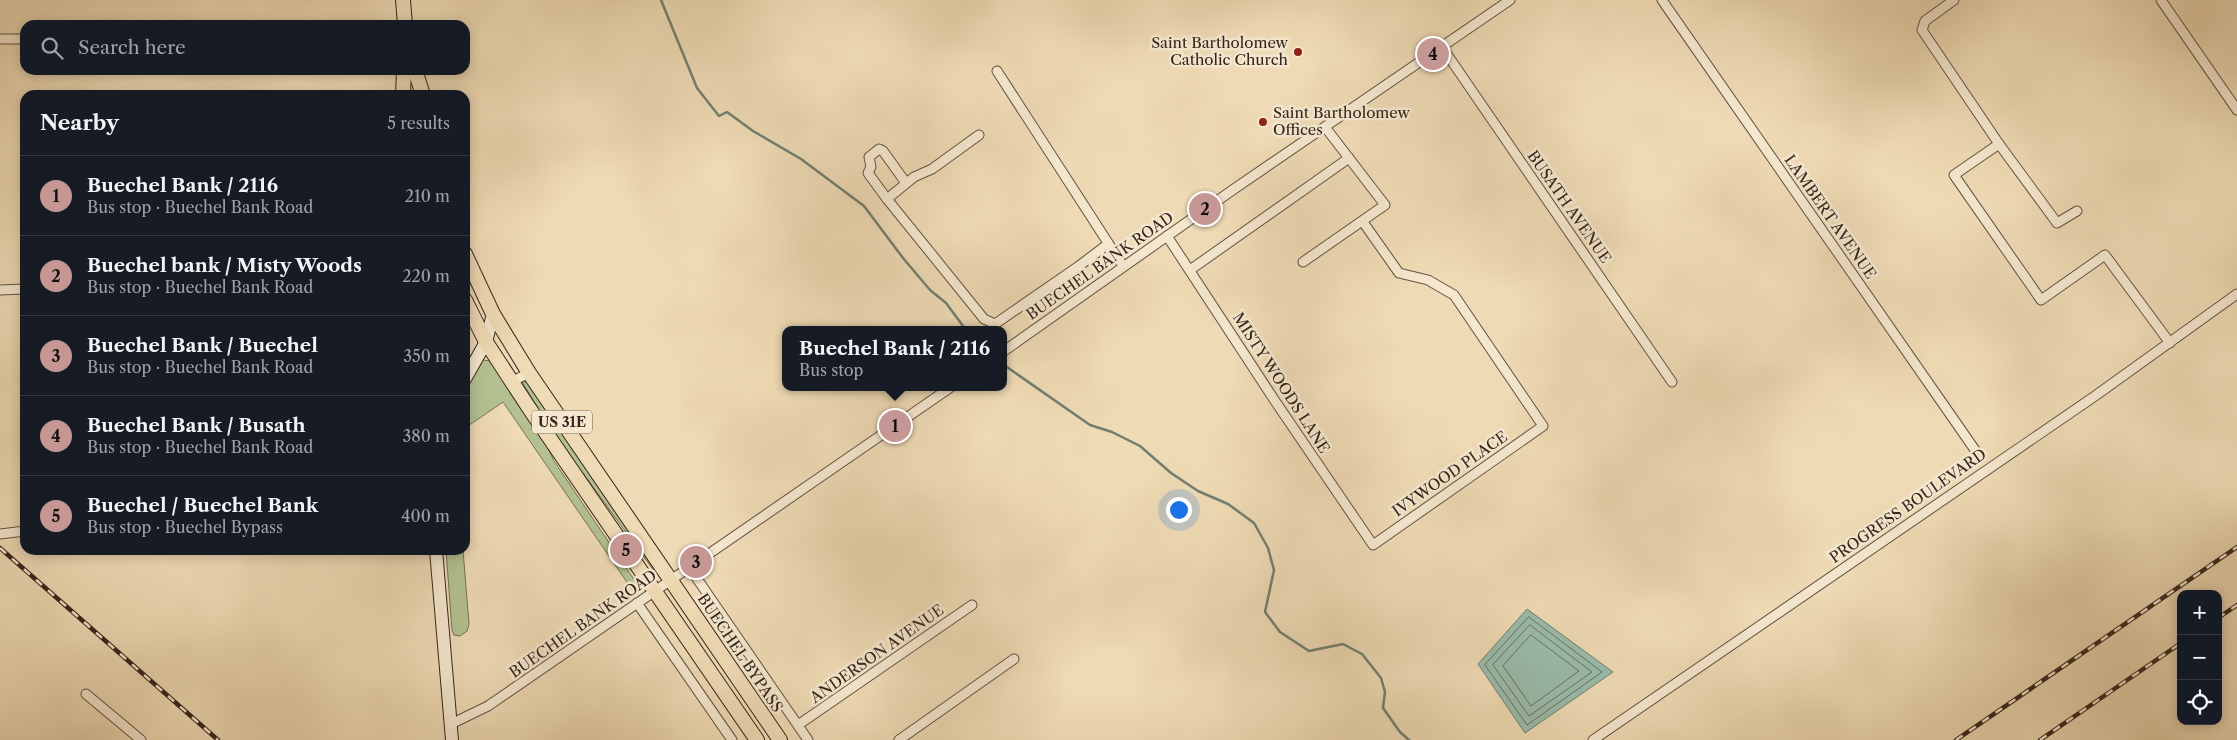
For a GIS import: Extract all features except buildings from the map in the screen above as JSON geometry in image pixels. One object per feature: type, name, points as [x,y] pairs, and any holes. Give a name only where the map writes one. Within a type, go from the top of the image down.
[{"type":"main road","points":[[403,0],[405,20]]},
{"type":"main road","points":[[403,90],[404,75]]},
{"type":"main road","points":[[416,75],[418,90]]},
{"type":"main road","name":"BUECHEL BYPASS","points":[[470,266],[493,314],[663,585],[757,740]]},
{"type":"main road","name":"BUECHEL BYPASS","points":[[470,310],[486,342],[586,492],[663,585],[780,740]]},
{"type":"main road","points":[[470,370],[486,342],[493,314]]},
{"type":"main road","points":[[436,555],[452,740]]},
{"type":"street","name":"BUECHEL BANK ROAD","points":[[1007,349],[1167,236],[1510,0]]},
{"type":"street","name":"LAMBERT AVENUE","points":[[1662,0],[1975,450]]},
{"type":"street","points":[[1954,0],[1925,21],[1922,30],[1999,144],[2057,223],[2076,211]]},
{"type":"street","points":[[2161,0],[2237,110]]},
{"type":"street","points":[[0,39],[20,40]]},
{"type":"street","name":"BUSATH AVENUE","points":[[1442,47],[1672,382]]},
{"type":"street","points":[[997,71],[1124,266]]},
{"type":"street","points":[[1303,262],[1385,205],[1325,127]]},
{"type":"street","points":[[887,199],[906,183],[932,169],[978,135]]},
{"type":"street","points":[[1999,144],[1954,175],[2041,300],[2105,256],[2170,343]]},
{"type":"street","points":[[906,183],[883,151],[879,149],[869,157],[871,167],[868,173],[887,199],[984,319],[995,324],[1108,244]]},
{"type":"street","points":[[1190,270],[1349,158]]},
{"type":"street","name":"IVYWOOD PLACE","points":[[1363,222],[1398,273],[1428,280],[1454,295],[1543,426],[1373,546]]},
{"type":"street","name":"MISTY WOODS LANE","points":[[1167,236],[1373,546]]},
{"type":"street","points":[[0,290],[20,288]]},
{"type":"street","name":"PROGRESS BOULEVARD","points":[[1593,740],[2170,343],[2237,294]]},
{"type":"street","points":[[512,382],[529,373]]},
{"type":"street","name":"BUECHEL BANK ROAD","points":[[450,724],[488,706],[945,391]]},
{"type":"street","points":[[0,534],[20,532]]},
{"type":"street","points":[[689,567],[808,740]]},
{"type":"street","points":[[638,603],[732,740]]},
{"type":"street","name":"ANDERSON AVENUE","points":[[798,726],[972,605]]},
{"type":"street","points":[[899,740],[1014,659]]},
{"type":"street","points":[[86,694],[141,740]]},
{"type":"green space","points":[[483,360],[490,361],[495,367],[547,446],[554,461],[637,584],[638,590],[633,591],[503,402],[470,425],[470,373]]},
{"type":"green space","points":[[522,382],[527,382],[654,571],[583,473],[570,459]]},
{"type":"green space","points":[[446,555],[463,555],[469,624],[467,631],[460,636],[454,635],[452,630]]},
{"type":"water","points":[[1527,609],[1613,672],[1525,733],[1478,664]]},
{"type":"waterway","points":[[661,0],[697,88],[719,116],[727,112],[753,131],[801,159],[864,206],[903,258],[930,290],[946,303],[963,326]]},
{"type":"waterway","points":[[1007,367],[1090,425],[1112,432],[1140,446],[1171,473],[1198,491],[1228,504],[1254,523],[1268,548],[1274,570],[1265,612],[1280,632],[1309,651],[1343,644],[1362,654],[1381,678],[1385,692],[1383,708],[1400,732],[1409,740]]},
{"type":"railway","points":[[1956,740],[2237,547]]},
{"type":"railway","points":[[0,548],[218,740]]},
{"type":"railway","points":[[2222,615],[2237,605]]},
{"type":"railway","points":[[2040,740],[2177,646]]},
{"type":"place","name":"Saint Bartholomew Catholic Church","points":[[1298,52]]},
{"type":"place","name":"Buechel Bank / Busath","points":[[1433,54]]},
{"type":"place","name":"Saint Bartholomew Offices","points":[[1263,122]]},
{"type":"place","name":"Buechel bank / Misty Woods","points":[[1205,209]]},
{"type":"place","name":"Buechel Bank / 2116","points":[[895,426]]},
{"type":"place","name":"Buechel / Buechel Bank","points":[[626,550]]},
{"type":"place","name":"Buechel Bank / Buechel","points":[[696,562]]}]
